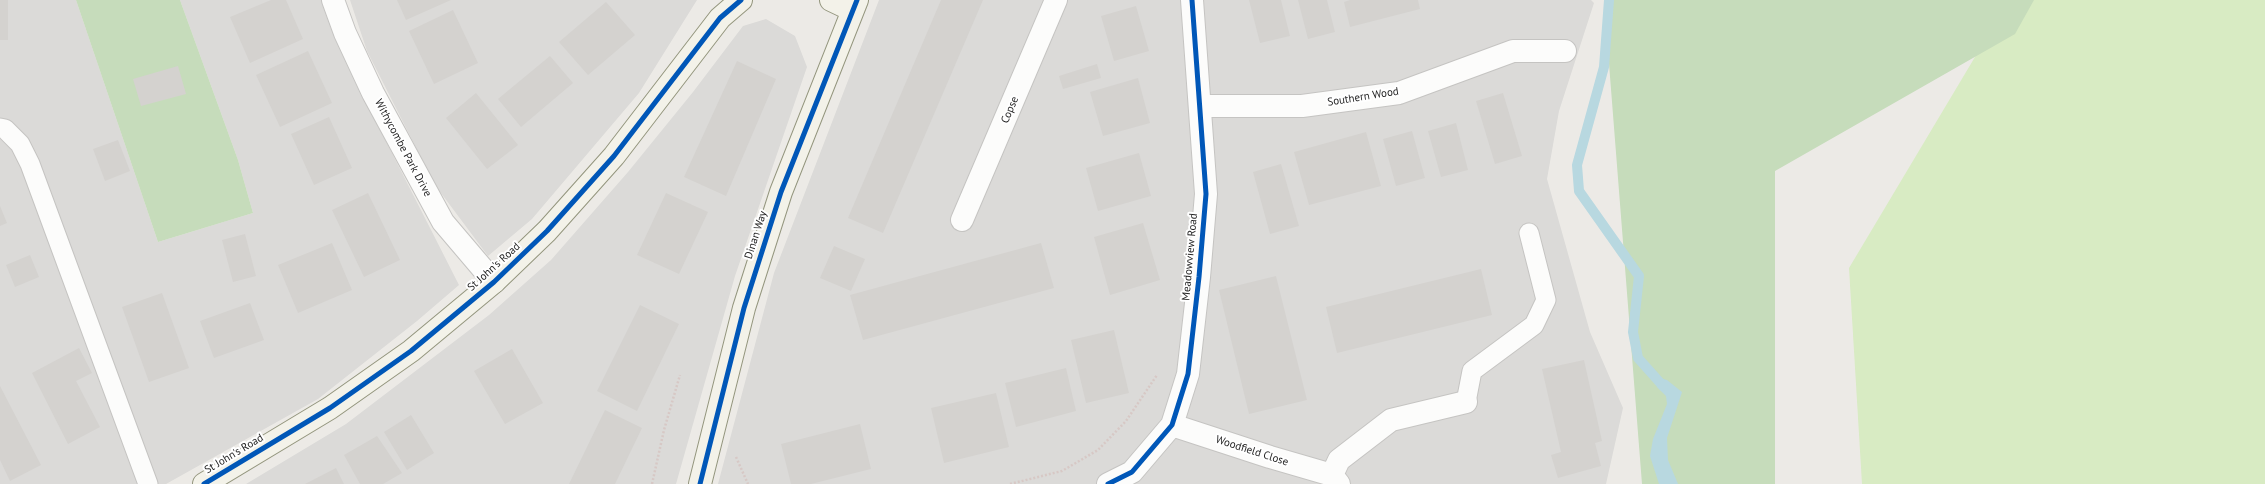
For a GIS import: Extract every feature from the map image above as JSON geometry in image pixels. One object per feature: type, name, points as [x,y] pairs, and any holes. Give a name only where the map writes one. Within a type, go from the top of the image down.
[{"type":"street","name":"Withycombe Park Drive","points":[[333,0],[345,33],[374,93],[443,222],[494,282]]},
{"type":"street","name":"St John's Road","points":[[204,484],[330,408],[411,351],[494,282],[547,231],[614,156],[720,18],[741,0]]},
{"type":"street","points":[[831,0],[854,5]]},
{"type":"street","name":"Copse","points":[[962,220],[1056,0]]},
{"type":"street","name":"Meadowview Road","points":[[1108,484],[1132,472],[1172,425],[1188,374],[1199,277],[1206,194],[1201,106],[1192,0]]},
{"type":"street","name":"Dinan Way","points":[[700,484],[744,308],[755,272],[781,192],[854,5]]},
{"type":"street","name":"Southern Wood","points":[[1201,106],[1302,106],[1399,93],[1513,51],[1565,51]]},
{"type":"street","name":"Woodfield Close","points":[[1172,425],[1335,480],[1340,460],[1391,420],[1466,402]]},
{"type":"lane","points":[[0,128],[5,129],[20,144],[30,164],[148,484]]},
{"type":"lane","points":[[1466,402],[1472,371],[1534,325],[1546,300],[1529,233]]},
{"type":"path","points":[[1010,484],[1062,471],[1098,450],[1126,421],[1148,391],[1162,365],[1188,374]]},
{"type":"path","points":[[652,484],[664,430],[680,375]]},
{"type":"path","points":[[735,456],[748,484]]},
{"type":"shaded area","points":[[0,0],[76,0],[158,242],[253,213],[238,160],[180,0],[323,0],[368,106],[459,285],[417,321],[318,399],[166,484],[0,484]]},
{"type":"shaded area","points":[[350,0],[697,0],[639,93],[532,219],[488,256],[435,185],[367,51]]},
{"type":"shaded area","points":[[879,0],[1591,0],[1594,3],[1559,111],[1547,179],[1590,332],[1623,408],[1606,484],[718,484],[774,273]]},
{"type":"shaded area","points":[[766,19],[795,36],[807,67],[735,276],[676,484],[246,484],[346,424],[489,315],[551,260],[628,172],[693,92],[743,26]]},
{"type":"green space","points":[[76,0],[180,0],[238,160],[253,213],[158,242]]},
{"type":"green space","points":[[1604,0],[2034,0],[2015,34],[1775,171],[1775,484],[1642,484]]},
{"type":"green space","points":[[2009,0],[2265,0],[2265,484],[1862,484],[1849,268]]},
{"type":"water","points":[[1655,377],[1667,380],[1682,392],[1667,438],[1668,460],[1678,484],[1659,484],[1650,456],[1653,439],[1667,404],[1666,396],[1657,387]]},
{"type":"building","points":[[0,0],[8,0],[8,40],[0,40]]},
{"type":"building","points":[[271,0],[286,0],[303,39],[250,63],[230,17]]},
{"type":"building","points":[[397,0],[451,0],[406,20]]},
{"type":"building","points":[[941,0],[983,0],[883,233],[848,218]]},
{"type":"building","points":[[1249,0],[1281,0],[1290,36],[1260,43]]},
{"type":"building","points":[[1298,0],[1327,0],[1335,32],[1308,39]]},
{"type":"building","points":[[1350,0],[1418,0],[1420,9],[1350,27],[1344,2]]},
{"type":"building","points":[[606,2],[635,35],[588,75],[559,42]]},
{"type":"building","points":[[1136,6],[1149,51],[1114,61],[1101,16]]},
{"type":"building","points":[[453,10],[478,63],[434,84],[409,31]]},
{"type":"building","points":[[308,51],[332,103],[280,127],[256,75]]},
{"type":"building","points":[[550,56],[573,83],[521,127],[498,99]]},
{"type":"building","points":[[737,61],[776,79],[726,196],[684,177]]},
{"type":"building","points":[[1097,64],[1101,78],[1063,89],[1059,76]]},
{"type":"building","points":[[178,66],[186,94],[141,106],[133,79]]},
{"type":"building","points":[[1138,78],[1150,123],[1103,136],[1090,92]]},
{"type":"building","points":[[476,93],[518,145],[487,169],[446,118]]},
{"type":"building","points":[[1503,93],[1522,156],[1495,164],[1476,101]]},
{"type":"building","points":[[329,117],[352,168],[314,185],[291,134]]},
{"type":"building","points":[[1456,123],[1468,170],[1441,177],[1428,131]]},
{"type":"building","points":[[1412,131],[1425,178],[1396,186],[1383,139]]},
{"type":"building","points":[[1366,132],[1381,186],[1309,205],[1294,152]]},
{"type":"building","points":[[118,140],[130,171],[105,181],[93,149]]},
{"type":"building","points":[[1139,153],[1151,196],[1098,211],[1086,168]]},
{"type":"building","points":[[1281,164],[1299,226],[1270,234],[1253,172]]},
{"type":"building","points":[[368,193],[400,260],[364,277],[332,210]]},
{"type":"building","points":[[666,193],[708,212],[679,274],[637,255]]},
{"type":"building","points":[[0,206],[7,223],[0,226]]},
{"type":"building","points":[[1143,223],[1160,280],[1110,295],[1094,237]]},
{"type":"building","points":[[245,234],[256,276],[233,282],[222,240]]},
{"type":"building","points":[[332,243],[352,290],[298,313],[278,265]]},
{"type":"building","points":[[1041,243],[1054,288],[863,340],[850,295]]},
{"type":"building","points":[[834,246],[865,259],[851,291],[820,278]]},
{"type":"building","points":[[30,255],[39,277],[15,287],[6,265]]},
{"type":"building","points":[[1481,269],[1492,315],[1337,353],[1326,307]]},
{"type":"building","points":[[1276,276],[1307,400],[1249,414],[1219,290]]},
{"type":"building","points":[[162,293],[189,368],[149,382],[122,307]]},
{"type":"building","points":[[250,303],[264,340],[214,358],[200,321]]},
{"type":"building","points":[[640,305],[679,324],[637,411],[597,391]]},
{"type":"building","points":[[1114,330],[1129,393],[1086,403],[1071,340]]},
{"type":"building","points":[[79,348],[92,373],[76,381],[100,427],[68,444],[32,373]]},
{"type":"building","points":[[512,349],[543,403],[505,424],[474,371]]},
{"type":"building","points":[[1584,360],[1602,441],[1595,443],[1601,466],[1558,478],[1551,455],[1561,452],[1542,369]]},
{"type":"building","points":[[1066,368],[1076,411],[1016,427],[1005,383]]},
{"type":"building","points":[[0,386],[41,465],[10,481],[0,460]]},
{"type":"building","points":[[996,393],[1009,447],[944,463],[931,408]]},
{"type":"building","points":[[605,410],[642,428],[615,484],[569,484]]},
{"type":"building","points":[[411,415],[434,453],[407,470],[384,432]]},
{"type":"building","points":[[860,424],[871,469],[811,484],[791,484],[781,444]]},
{"type":"building","points":[[377,436],[402,473],[383,484],[360,484],[344,455]]},
{"type":"building","points":[[336,468],[344,484],[305,484]]},
{"type":"waterway","points":[[1609,0],[1604,67],[1577,165],[1579,191],[1639,276],[1633,332],[1638,358],[1663,386]]},
{"type":"cycle path","points":[[204,484],[330,408],[411,351],[494,282],[547,231],[614,156],[720,18],[741,0]]},
{"type":"cycle path","points":[[700,484],[744,308],[781,192],[857,0]]},
{"type":"cycle path","points":[[1108,484],[1132,472],[1172,425],[1188,374],[1199,277],[1206,194],[1192,0]]}]
